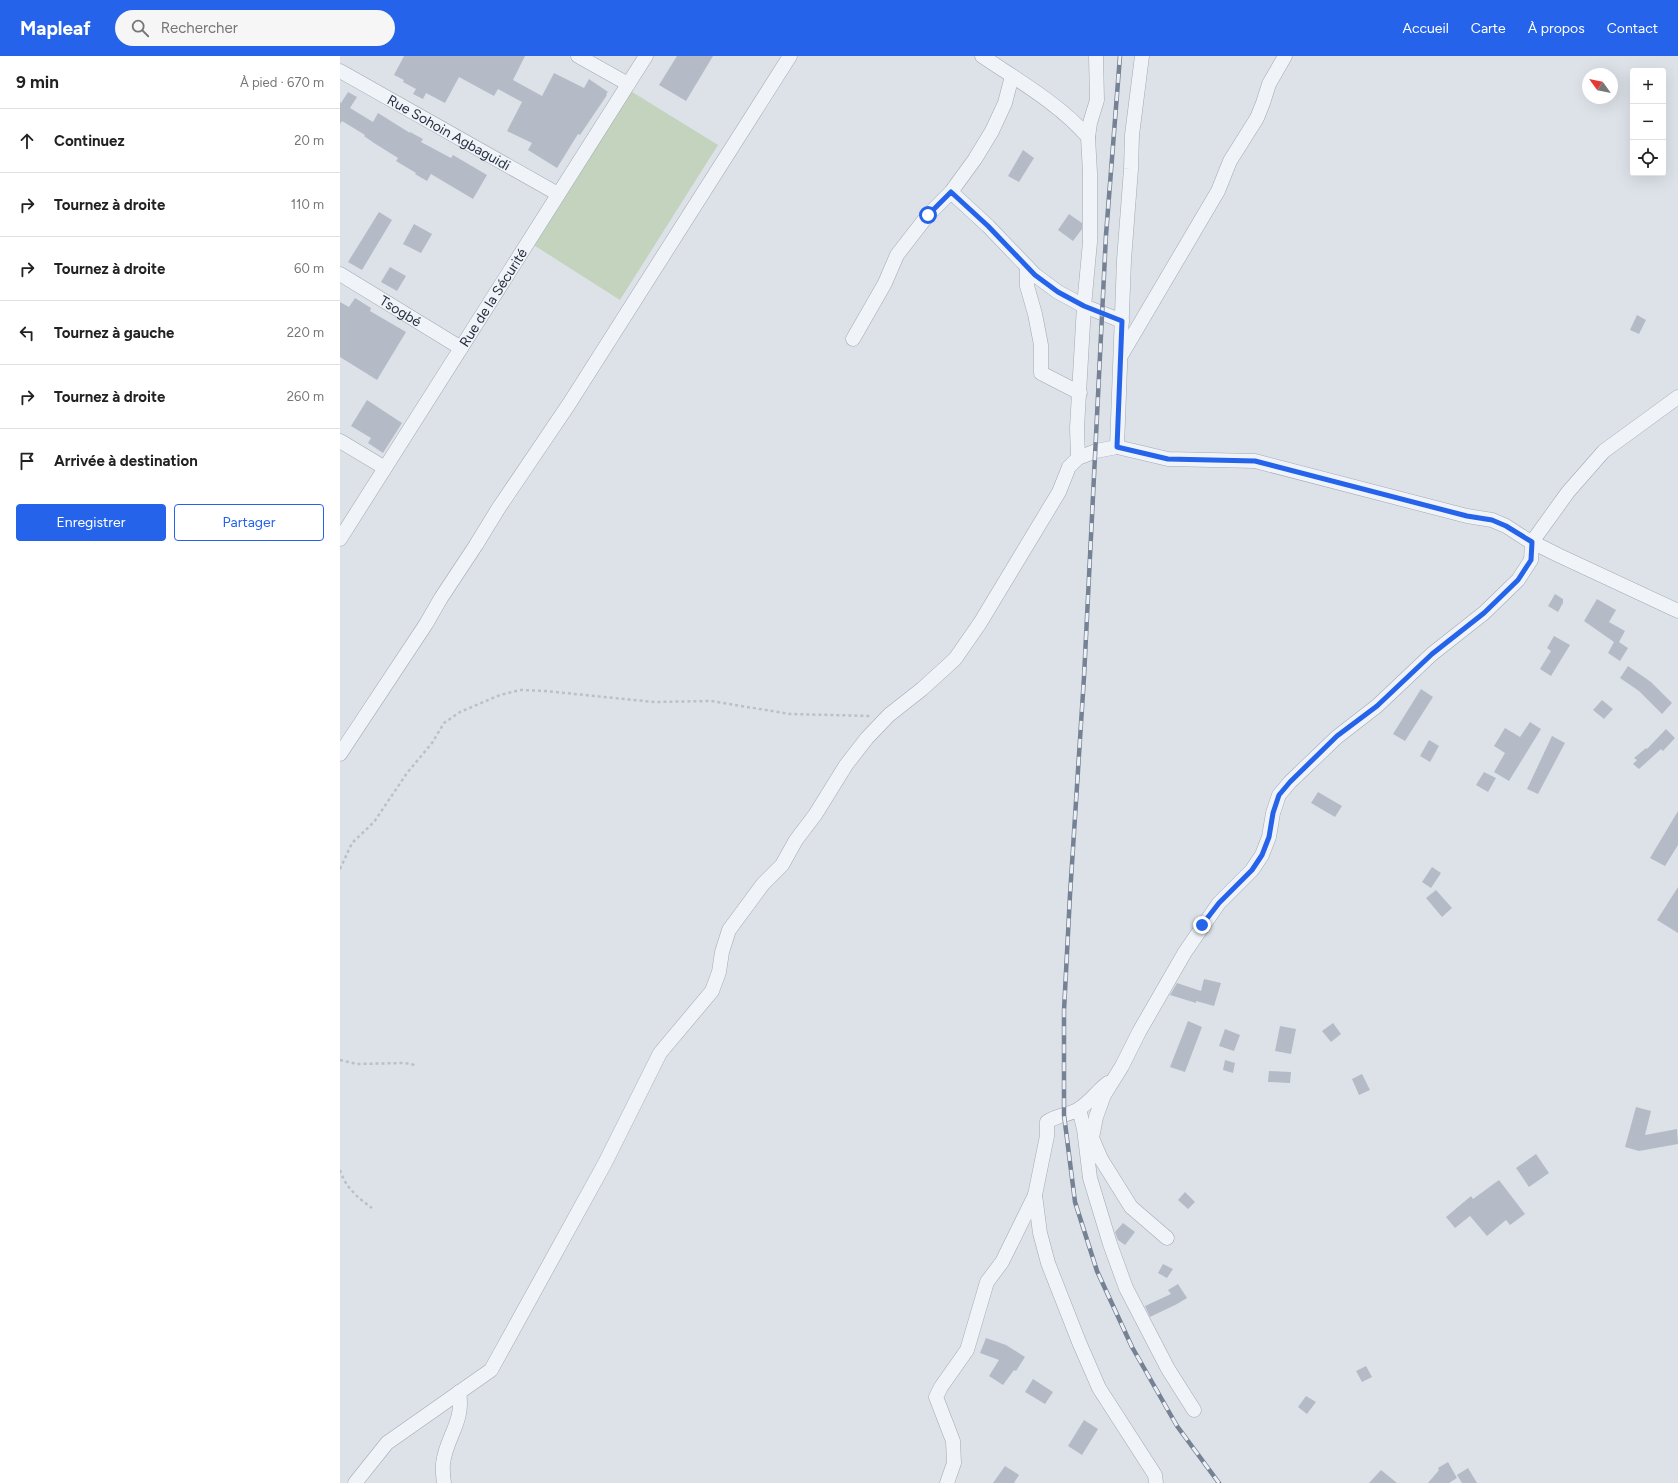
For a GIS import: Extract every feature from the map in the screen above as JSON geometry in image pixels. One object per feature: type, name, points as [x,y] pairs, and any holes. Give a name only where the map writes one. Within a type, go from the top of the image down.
[{"type":"street","points":[[578,56],[628,84]]},
{"type":"street","name":"Rue de la Sécurité","points":[[340,539],[646,56]]},
{"type":"street","points":[[340,754],[426,624],[502,503],[569,404],[790,56]]},
{"type":"street","points":[[982,56],[1028,86],[1080,127],[1088,137]]},
{"type":"street","points":[[1078,458],[1077,428],[1084,306],[1090,242],[1090,173],[1088,137],[1090,123],[1097,100],[1096,56]]},
{"type":"street","points":[[1117,447],[1124,260],[1132,135],[1142,56]]},
{"type":"street","points":[[1120,358],[1218,191],[1230,161],[1257,118],[1269,84],[1285,56]]},
{"type":"street","name":"Rue Sohoin Agbaguidi","points":[[340,71],[558,194]]},
{"type":"street","points":[[853,339],[885,283],[897,255],[928,215],[951,192],[975,159],[992,131],[1006,103],[1012,76]]},
{"type":"street","points":[[951,192],[988,226],[1035,275],[1058,292],[1084,306],[1122,321]]},
{"type":"street","points":[[1027,267],[1027,286],[1035,314],[1040,345],[1041,373],[1080,393]]},
{"type":"street","name":"Tsogbé","points":[[340,274],[460,348]]},
{"type":"street","points":[[1167,1238],[1131,1207],[1101,1159],[1092,1138],[1096,1117],[1104,1095],[1185,952],[1202,925],[1219,903],[1252,870],[1262,855],[1269,837],[1273,813],[1279,795],[1290,782],[1337,736],[1377,706],[1432,654],[1484,613],[1518,580],[1531,560],[1532,542],[1568,492],[1604,451],[1678,397]]},
{"type":"street","points":[[340,441],[385,468]]},
{"type":"street","points":[[355,1483],[387,1443],[491,1370],[605,1163],[660,1053],[712,990],[719,972],[722,952],[729,930],[763,884],[782,865],[796,840],[815,815],[846,765],[867,738],[889,715],[922,689],[954,659],[980,623],[1059,492],[1068,467],[1078,458],[1096,451],[1117,447],[1168,459],[1255,461],[1467,516],[1492,520],[1506,526],[1532,542],[1678,611]]},
{"type":"street","points":[[946,1483],[954,1463],[952,1441],[936,1397],[941,1387],[967,1350],[987,1282],[1002,1262],[1035,1195],[1047,1136],[1047,1122],[1055,1116],[1064,1115],[1079,1109],[1114,1078]]},
{"type":"street","points":[[1079,1109],[1084,1129],[1090,1178],[1110,1244],[1126,1288],[1168,1369],[1194,1410]]},
{"type":"street","points":[[1035,1195],[1040,1233],[1048,1263],[1079,1342],[1099,1388],[1155,1475],[1156,1483]]},
{"type":"street","points":[[444,1483],[444,1459],[460,1417],[461,1404],[459,1392]]},
{"type":"path","points":[[340,869],[352,843],[374,822],[407,773],[432,743],[444,723],[460,712],[500,694],[520,690],[654,702],[711,701],[768,712],[790,714],[889,715]]},
{"type":"path","points":[[340,1060],[357,1064],[405,1063],[415,1065]]},
{"type":"path","points":[[340,1170],[347,1184],[358,1197],[372,1208]]},
{"type":"green space","points":[[629,90],[718,145],[620,300],[532,244]]},
{"type":"building","points":[[404,56],[525,56],[513,80],[542,96],[554,73],[584,88],[589,79],[608,92],[580,135],[578,134],[557,168],[528,150],[532,143],[507,131],[522,102],[498,89],[494,96],[459,77],[445,103],[426,93],[423,99],[413,94],[416,89],[394,75]]},
{"type":"building","points":[[677,56],[713,56],[686,101],[659,85]]},
{"type":"building","points":[[348,92],[357,97],[350,108],[373,122],[378,113],[410,133],[423,139],[421,142],[451,158],[453,155],[487,175],[473,199],[431,174],[427,181],[396,161],[398,158],[374,143],[364,136],[365,135],[342,121],[340,124],[340,102],[341,103]]},
{"type":"building","points":[[1023,150],[1034,158],[1019,182],[1008,176]]},
{"type":"building","points":[[379,212],[392,220],[362,270],[348,262]]},
{"type":"building","points":[[1069,214],[1082,223],[1082,229],[1073,241],[1058,230]]},
{"type":"building","points":[[414,224],[432,234],[421,253],[403,244]]},
{"type":"building","points":[[390,267],[406,276],[397,291],[381,282]]},
{"type":"building","points":[[355,298],[371,308],[370,311],[406,332],[377,380],[340,357],[340,302],[349,307]]},
{"type":"building","points":[[1637,315],[1646,320],[1639,334],[1630,330]]},
{"type":"building","points":[[367,400],[402,423],[383,453],[368,443],[371,438],[351,426]]},
{"type":"building","points":[[1555,594],[1563,599],[1563,603],[1558,612],[1548,606]]},
{"type":"building","points":[[1597,599],[1616,610],[1609,622],[1625,631],[1619,642],[1628,648],[1620,661],[1608,653],[1614,642],[1584,621]]},
{"type":"building","points":[[1554,636],[1570,645],[1551,676],[1540,669],[1551,651],[1547,648]]},
{"type":"building","points":[[1628,666],[1651,682],[1672,703],[1662,714],[1639,691],[1620,678]]},
{"type":"building","points":[[1421,689],[1433,697],[1405,741],[1393,734]]},
{"type":"building","points":[[1602,700],[1613,709],[1604,719],[1593,710]]},
{"type":"building","points":[[1530,722],[1541,729],[1509,781],[1494,772],[1505,753],[1494,746],[1505,728],[1520,737]]},
{"type":"building","points":[[1666,729],[1675,738],[1663,751],[1661,749],[1639,769],[1633,764],[1637,760],[1634,758],[1646,748],[1647,749]]},
{"type":"building","points":[[1552,736],[1565,743],[1538,794],[1527,789]]},
{"type":"building","points":[[1429,740],[1439,746],[1430,762],[1420,756]]},
{"type":"building","points":[[1484,772],[1496,778],[1488,792],[1476,785]]},
{"type":"building","points":[[1318,792],[1342,806],[1335,817],[1311,803]]},
{"type":"building","points":[[1678,811],[1678,845],[1665,866],[1650,858]]},
{"type":"building","points":[[1432,867],[1441,873],[1431,888],[1422,882]]},
{"type":"building","points":[[1678,887],[1678,933],[1657,920]]},
{"type":"building","points":[[1436,890],[1452,908],[1442,917],[1426,898]]},
{"type":"building","points":[[1204,979],[1221,983],[1214,1006],[1196,1001],[1196,1003],[1170,995],[1177,983],[1201,991]]},
{"type":"building","points":[[1188,1021],[1202,1027],[1185,1072],[1170,1067]]},
{"type":"building","points":[[1333,1023],[1341,1034],[1331,1042],[1322,1031]]},
{"type":"building","points":[[1280,1026],[1296,1029],[1291,1054],[1275,1051]]},
{"type":"building","points":[[1225,1029],[1240,1035],[1234,1051],[1219,1046]]},
{"type":"building","points":[[1225,1060],[1235,1063],[1233,1073],[1223,1070]]},
{"type":"building","points":[[1269,1071],[1291,1072],[1290,1083],[1268,1082]]},
{"type":"building","points":[[1362,1074],[1370,1090],[1359,1095],[1352,1079]]},
{"type":"building","points":[[1636,1107],[1651,1111],[1645,1135],[1677,1129],[1678,1144],[1639,1151],[1625,1147]]},
{"type":"building","points":[[1536,1154],[1549,1173],[1529,1187],[1516,1168]]},
{"type":"building","points":[[1499,1180],[1525,1214],[1510,1225],[1506,1220],[1487,1236],[1470,1216],[1455,1228],[1446,1217],[1471,1196],[1473,1199]]},
{"type":"building","points":[[1185,1192],[1195,1202],[1188,1209],[1178,1200]]},
{"type":"building","points":[[1123,1223],[1135,1232],[1125,1245],[1118,1240],[1115,1232]]},
{"type":"building","points":[[1163,1264],[1173,1269],[1167,1278],[1158,1273]]},
{"type":"building","points":[[1178,1284],[1187,1298],[1150,1317],[1145,1306],[1171,1294],[1168,1290]]},
{"type":"building","points":[[986,1338],[1006,1345],[1025,1357],[1016,1371],[1014,1370],[1003,1385],[989,1376],[999,1360],[980,1353]]},
{"type":"building","points":[[1366,1366],[1372,1377],[1362,1382],[1356,1371]]},
{"type":"building","points":[[1033,1379],[1053,1392],[1045,1404],[1025,1392]]},
{"type":"building","points":[[1306,1396],[1316,1402],[1307,1414],[1298,1407]]},
{"type":"building","points":[[1084,1420],[1098,1429],[1082,1455],[1068,1446]]},
{"type":"building","points":[[1448,1462],[1457,1478],[1449,1483],[1428,1483],[1439,1470],[1438,1468]]},
{"type":"building","points":[[1005,1466],[1019,1475],[1014,1483],[993,1483]]},
{"type":"building","points":[[1468,1468],[1477,1483],[1462,1483],[1457,1475]]},
{"type":"building","points":[[1381,1470],[1397,1483],[1369,1483]]},
{"type":"railway","points":[[1120,56],[1106,235],[1084,677],[1070,895],[1064,1011],[1064,1115],[1075,1202],[1097,1271],[1132,1347],[1177,1426],[1219,1483]]},
{"type":"route","points":[[928,215],[951,192],[988,226],[1035,275],[1058,292],[1084,306],[1122,321],[1117,447],[1168,459],[1255,461],[1467,516],[1492,520],[1506,526],[1532,542],[1531,560],[1518,580],[1484,613],[1459,631],[1432,654],[1377,706],[1337,736],[1290,782],[1279,795],[1273,813],[1269,837],[1262,855],[1252,870],[1219,903],[1202,925]]}]
